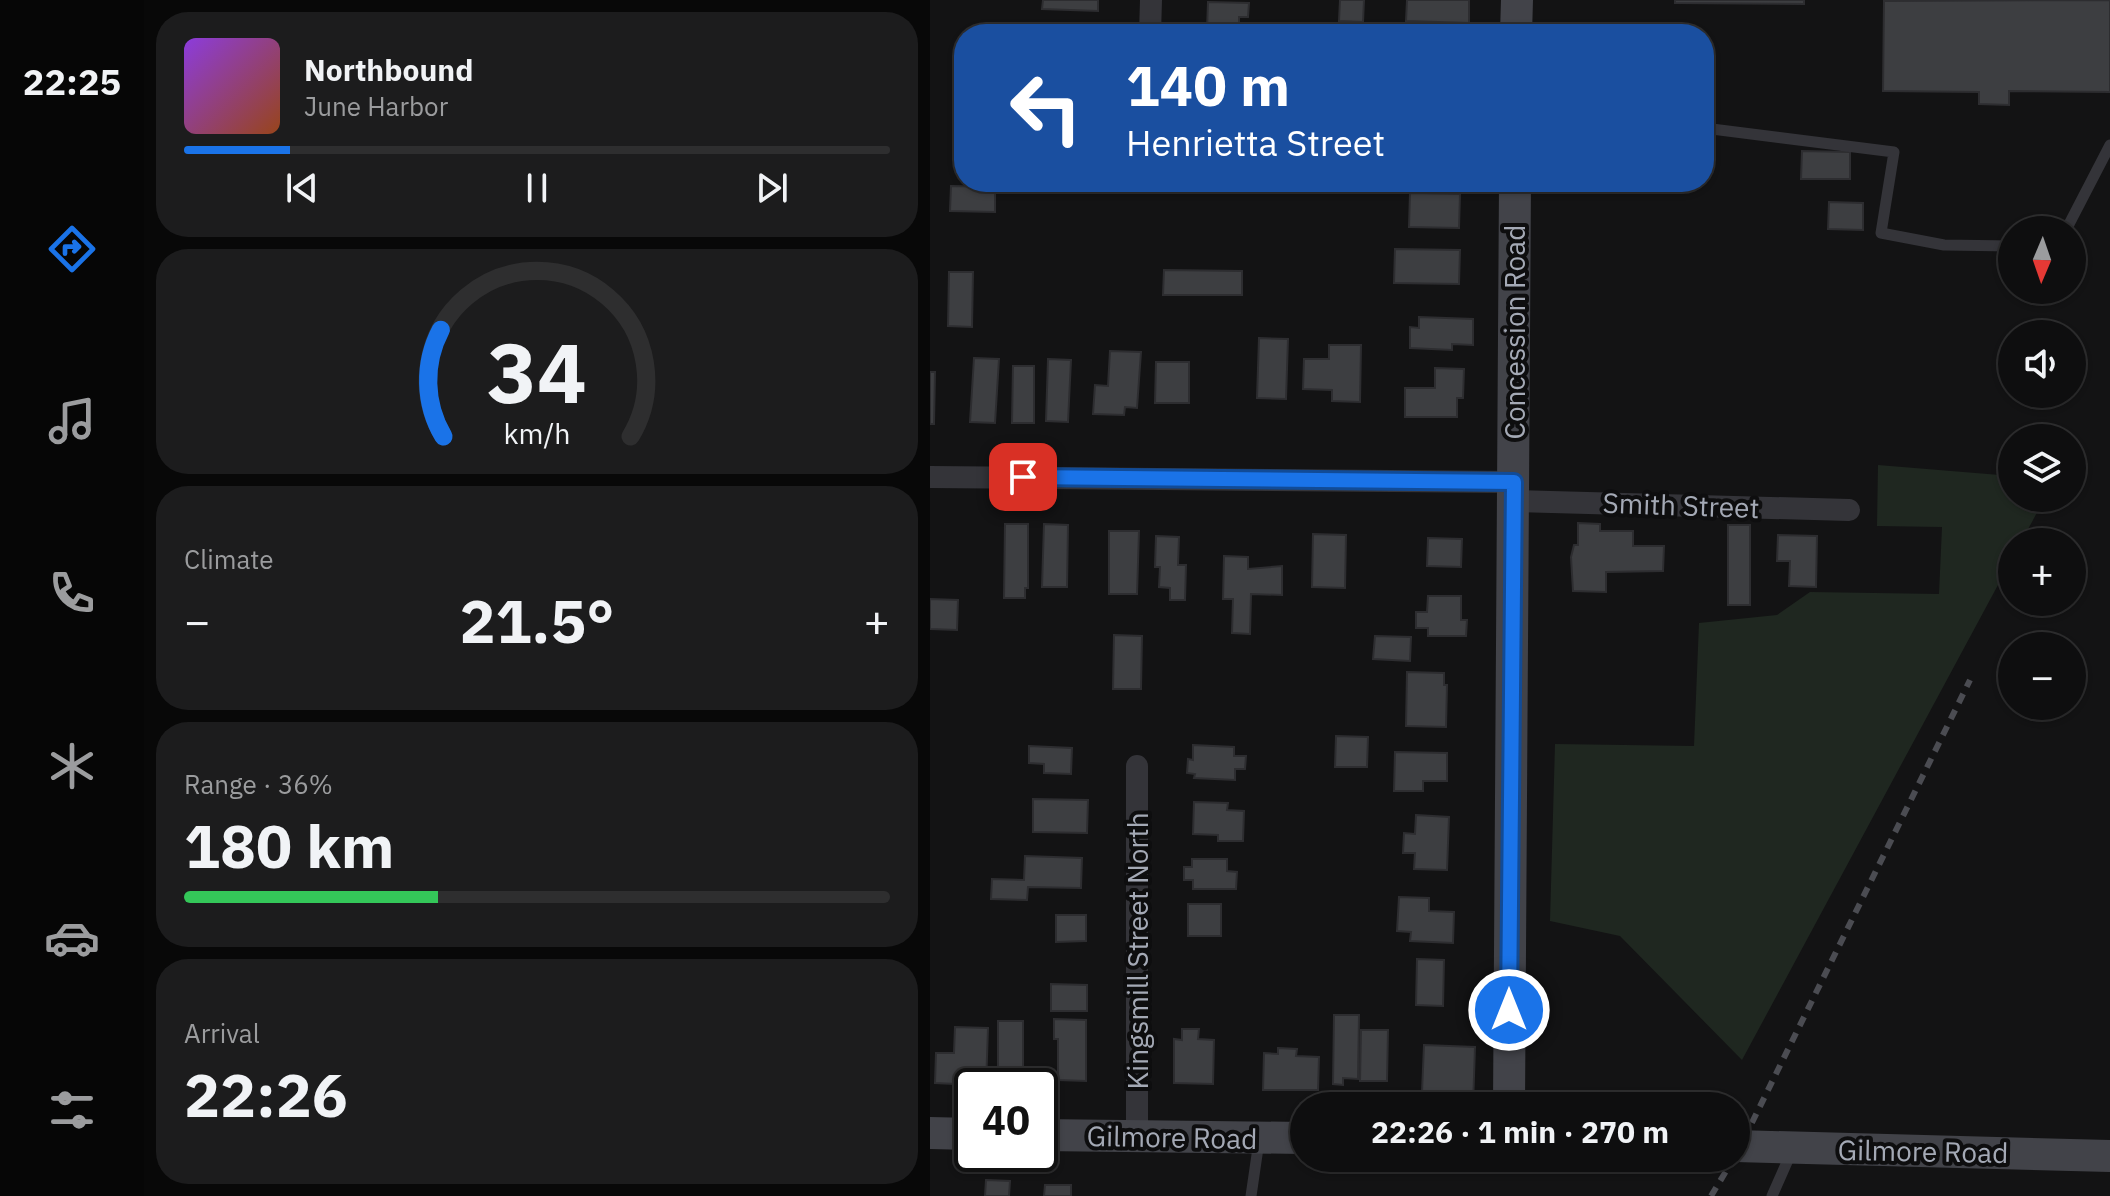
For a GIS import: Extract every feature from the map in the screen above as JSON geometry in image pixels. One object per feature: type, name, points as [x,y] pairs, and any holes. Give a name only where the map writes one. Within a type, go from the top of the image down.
[{"type":"street","points":[[1150,24],[1151,0]]},
{"type":"street","points":[[1516,24],[1517,0]]},
{"type":"street","name":"Concession Road","points":[[1509,1092],[1515,192]]},
{"type":"street","name":"Smith Street","points":[[930,477],[1513,492],[1849,510]]},
{"type":"street","name":"Kingsmill Street North","points":[[1137,766],[1137,1136]]},
{"type":"street","points":[[930,1133],[954,1134]]},
{"type":"street","name":"Gilmore Road","points":[[1058,1135],[1290,1138]]},
{"type":"street","name":"Gilmore Road","points":[[1750,1146],[2110,1156]]},
{"type":"lane","points":[[1714,129],[1894,152],[1881,233],[1944,245],[1998,246]]},
{"type":"lane","points":[[2073,216],[2110,145]]},
{"type":"lane","points":[[1251,1196],[1260,1137]]},
{"type":"lane","points":[[1772,1196],[1794,1148]]},
{"type":"shaded area","points":[[1878,465],[1998,475],[1998,512],[2037,512],[2029,528],[1998,528],[1998,585],[1742,1060],[1620,936],[1550,921],[1555,744],[1694,746],[1699,623],[1777,615],[1810,592],[1939,594],[1942,527],[1877,526]]},
{"type":"building","points":[[1043,0],[1098,0],[1098,11],[1042,9]]},
{"type":"building","points":[[1340,0],[1364,0],[1363,22],[1339,21]]},
{"type":"building","points":[[1407,0],[1469,0],[1469,23],[1406,21]]},
{"type":"building","points":[[1675,0],[1804,0],[1804,4],[1675,3]]},
{"type":"building","points":[[2110,0],[2110,92],[2009,91],[2009,105],[1979,104],[1979,92],[1883,91],[1884,1]]},
{"type":"building","points":[[1208,2],[1249,3],[1248,17],[1239,17],[1239,24],[1207,24]]},
{"type":"building","points":[[1802,151],[1850,152],[1850,179],[1801,179]]},
{"type":"building","points":[[951,186],[954,186],[954,192],[995,192],[995,212],[950,211]]},
{"type":"building","points":[[1410,193],[1460,194],[1459,228],[1409,227]]},
{"type":"building","points":[[1829,202],[1863,203],[1863,230],[1828,229]]},
{"type":"building","points":[[1395,249],[1460,250],[1459,284],[1394,283]]},
{"type":"building","points":[[1164,270],[1242,271],[1242,295],[1163,295]]},
{"type":"building","points":[[949,272],[973,272],[972,327],[948,326]]},
{"type":"building","points":[[1419,317],[1473,319],[1473,345],[1452,344],[1452,350],[1410,348],[1410,327],[1419,328]]},
{"type":"building","points":[[1259,338],[1288,339],[1286,399],[1257,398]]},
{"type":"building","points":[[1329,345],[1361,345],[1360,402],[1332,401],[1332,390],[1303,389],[1304,359],[1329,359]]},
{"type":"building","points":[[1110,351],[1141,352],[1137,408],[1125,407],[1124,415],[1093,414],[1095,385],[1108,386]]},
{"type":"building","points":[[974,358],[999,359],[995,423],[970,422]]},
{"type":"building","points":[[1048,359],[1071,360],[1068,422],[1046,421]]},
{"type":"building","points":[[1156,362],[1189,362],[1189,403],[1155,403]]},
{"type":"building","points":[[1013,366],[1034,366],[1034,423],[1012,423]]},
{"type":"building","points":[[1435,368],[1464,369],[1463,398],[1457,398],[1457,417],[1405,417],[1405,388],[1435,388]]},
{"type":"building","points":[[930,372],[935,372],[934,424],[930,424]]},
{"type":"building","points":[[1578,523],[1600,524],[1600,531],[1633,531],[1633,546],[1664,546],[1663,571],[1606,572],[1606,592],[1573,591],[1571,557],[1574,545],[1578,545]]},
{"type":"building","points":[[1005,524],[1028,524],[1028,588],[1025,588],[1025,598],[1004,598]]},
{"type":"building","points":[[1044,524],[1068,525],[1067,587],[1042,587]]},
{"type":"building","points":[[1728,525],[1750,525],[1750,605],[1728,605]]},
{"type":"building","points":[[1109,531],[1139,531],[1137,594],[1109,594]]},
{"type":"building","points":[[1313,534],[1346,535],[1345,588],[1312,587]]},
{"type":"building","points":[[1778,535],[1817,536],[1816,587],[1789,586],[1790,561],[1777,561]]},
{"type":"building","points":[[1156,536],[1179,537],[1178,565],[1186,565],[1185,600],[1170,600],[1170,588],[1159,587],[1160,567],[1155,567]]},
{"type":"building","points":[[1428,538],[1462,539],[1461,567],[1427,566]]},
{"type":"building","points":[[1224,556],[1248,557],[1248,569],[1282,566],[1282,595],[1251,594],[1250,634],[1232,633],[1233,599],[1223,599]]},
{"type":"building","points":[[1428,596],[1461,596],[1461,620],[1467,620],[1466,636],[1428,636],[1428,628],[1416,628],[1416,612],[1427,612]]},
{"type":"building","points":[[930,599],[958,600],[957,630],[930,629]]},
{"type":"building","points":[[1114,635],[1142,636],[1141,689],[1113,689]]},
{"type":"building","points":[[1375,636],[1411,637],[1410,661],[1373,659]]},
{"type":"building","points":[[1407,672],[1444,673],[1444,685],[1447,685],[1446,727],[1406,726]]},
{"type":"building","points":[[1336,736],[1368,737],[1367,767],[1335,767]]},
{"type":"building","points":[[1193,745],[1234,747],[1234,756],[1246,756],[1245,769],[1235,769],[1235,780],[1194,778],[1195,774],[1187,773],[1188,759],[1193,760]]},
{"type":"building","points":[[1029,746],[1072,748],[1071,774],[1044,773],[1044,764],[1029,763]]},
{"type":"building","points":[[1395,752],[1447,753],[1447,781],[1423,781],[1423,791],[1394,791]]},
{"type":"building","points":[[1033,799],[1088,800],[1087,833],[1033,832]]},
{"type":"building","points":[[1194,802],[1228,803],[1227,810],[1244,811],[1243,841],[1218,841],[1218,835],[1193,834]]},
{"type":"building","points":[[1416,815],[1449,817],[1447,870],[1414,869],[1415,853],[1403,853],[1404,833],[1415,834]]},
{"type":"building","points":[[1025,856],[1082,858],[1081,888],[1028,887],[1027,900],[991,899],[992,879],[1024,880]]},
{"type":"building","points":[[1192,859],[1227,859],[1227,871],[1237,872],[1236,889],[1193,889],[1193,880],[1184,880],[1184,867],[1192,867]]},
{"type":"building","points":[[1399,897],[1429,898],[1429,911],[1454,912],[1453,943],[1410,941],[1411,932],[1397,931]]},
{"type":"building","points":[[1188,904],[1221,904],[1221,936],[1188,936]]},
{"type":"building","points":[[1056,915],[1086,915],[1086,941],[1056,942]]},
{"type":"building","points":[[1417,959],[1444,960],[1443,1006],[1416,1005]]},
{"type":"building","points":[[1051,984],[1087,985],[1087,1011],[1051,1011]]},
{"type":"building","points":[[1334,1015],[1359,1015],[1358,1079],[1343,1078],[1343,1085],[1333,1084]]},
{"type":"building","points":[[1054,1019],[1086,1020],[1086,1081],[1058,1080],[1058,1039],[1054,1039]]},
{"type":"building","points":[[998,1021],[1023,1021],[1023,1068],[998,1068]]},
{"type":"building","points":[[955,1027],[988,1028],[987,1068],[954,1068],[954,1084],[935,1083],[936,1053],[954,1053]]},
{"type":"building","points":[[1182,1029],[1199,1029],[1198,1039],[1214,1040],[1213,1084],[1174,1083],[1174,1039],[1182,1040]]},
{"type":"building","points":[[1361,1030],[1388,1030],[1387,1081],[1360,1081]]},
{"type":"building","points":[[1424,1045],[1475,1047],[1473,1092],[1422,1092]]},
{"type":"building","points":[[1278,1048],[1297,1049],[1296,1056],[1319,1057],[1318,1090],[1263,1090],[1264,1053],[1278,1054]]},
{"type":"building","points":[[986,1180],[1010,1181],[1009,1196],[985,1196]]},
{"type":"building","points":[[1045,1185],[1071,1185],[1071,1196],[1044,1196]]},
{"type":"railway","points":[[1750,1127],[1970,680]]},
{"type":"railway","points":[[1711,1196],[1726,1172]]},
{"type":"route","points":[[1023,477],[1514,482],[1509,1010]]}]
